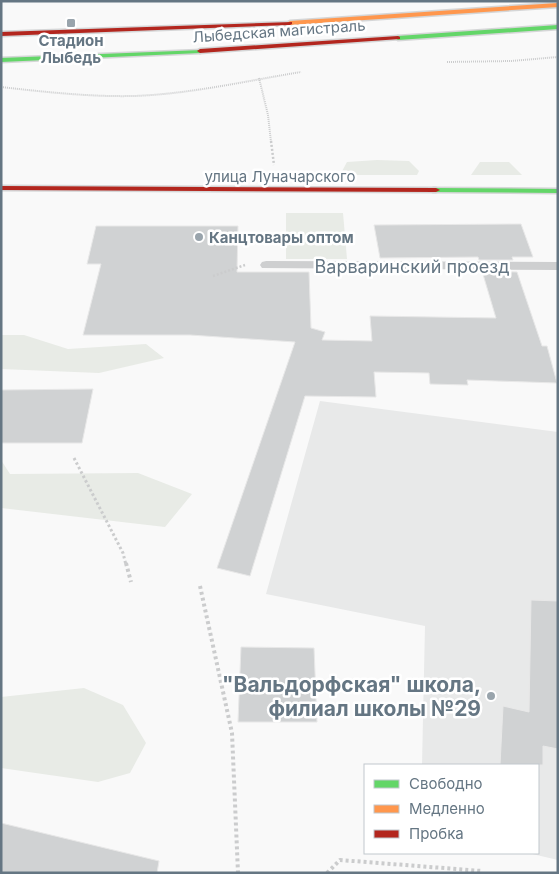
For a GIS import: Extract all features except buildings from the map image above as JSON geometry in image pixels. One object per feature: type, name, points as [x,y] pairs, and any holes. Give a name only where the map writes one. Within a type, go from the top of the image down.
[{"type":"main road","name":"Лыбедская магистраль","points":[[1,34],[240,26],[558,5]]},
{"type":"main road","name":"Лыбедская магистраль","points":[[1,60],[236,50],[558,27]]},
{"type":"main road","name":"улица Луначарского","points":[[1,188],[558,192]]},
{"type":"lane","name":"Варваринский проезд","points":[[266,265],[558,266]]},
{"type":"path","points":[[438,62],[511,61],[558,57]]},
{"type":"path","points":[[1,87],[59,94],[113,96],[190,91],[303,72]]},
{"type":"path","points":[[259,78],[268,115]]},
{"type":"path","points":[[213,276],[242,265],[266,265]]},
{"type":"path","points":[[74,458],[123,553],[131,582]]},
{"type":"path","points":[[200,586],[232,733],[238,873]]},
{"type":"path","points":[[327,873],[340,860],[482,871]]},
{"type":"shaded area","points":[[377,160],[409,161],[419,171],[417,175],[340,175],[347,162]]},
{"type":"shaded area","points":[[480,162],[509,162],[522,175],[471,175]]},
{"type":"shaded area","points":[[286,213],[343,213],[347,259],[286,259]]},
{"type":"shaded area","points":[[1,335],[24,335],[68,349],[146,344],[164,358],[99,373],[1,369]]},
{"type":"shaded area","name":"\"Вальдорфская\" школа, филиал школы №29","points":[[320,401],[558,432],[558,860],[532,854],[539,854],[539,764],[422,764],[425,626],[266,594]]},
{"type":"shaded area","points":[[1,460],[10,474],[138,473],[192,494],[165,527],[1,508]]},
{"type":"shaded area","points":[[84,688],[123,705],[146,743],[130,773],[98,782],[1,768],[1,697]]},
{"type":"traffic: fast","points":[[398,38],[558,27]]},
{"type":"traffic: fast","points":[[1,60],[200,51]]},
{"type":"traffic: fast","points":[[436,190],[558,191]]},
{"type":"traffic: slow","points":[[290,23],[558,5]]},
{"type":"traffic: jam","points":[[1,34],[290,23]]},
{"type":"traffic: jam","points":[[200,51],[398,38]]},
{"type":"traffic: jam","points":[[1,188],[436,190]]},
{"type":"place","name":"Стадион Лыбедь","points":[[71,23]]},
{"type":"place","name":"Канцтовары оптом","points":[[199,237]]},
{"type":"place","name":"\"Вальдорфская\" школа, филиал школы №29","points":[[491,696]]}]
